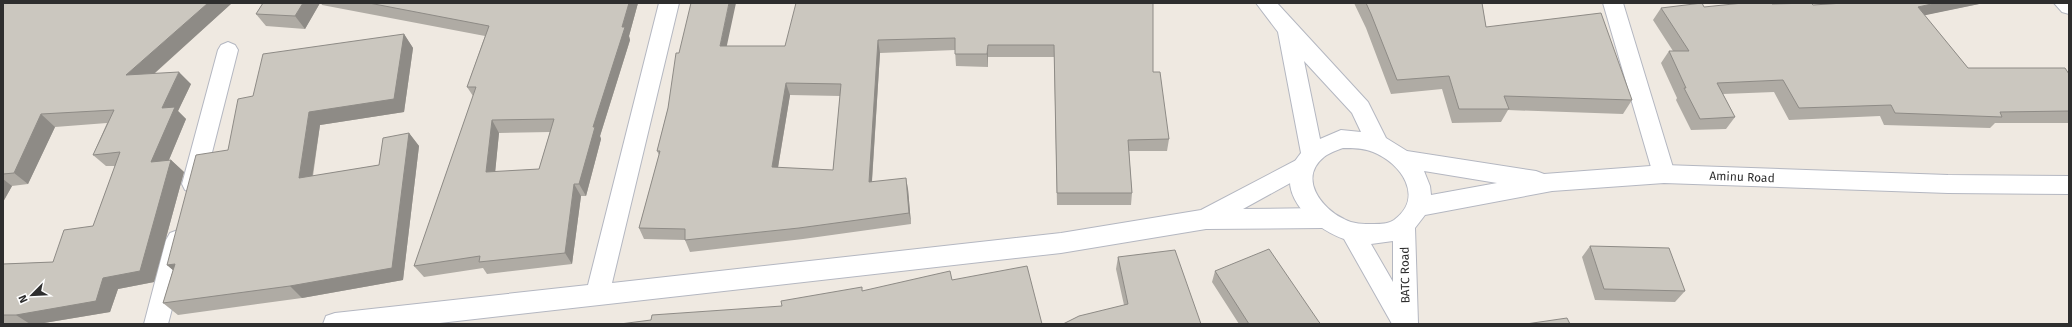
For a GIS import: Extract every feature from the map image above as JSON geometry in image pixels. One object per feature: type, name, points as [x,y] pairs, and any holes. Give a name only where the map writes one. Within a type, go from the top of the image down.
[{"type":"street","points":[[597,295],[670,3]]},
{"type":"street","points":[[1266,3],[1288,30],[1360,108],[1378,144]]},
{"type":"street","points":[[1613,3],[1664,174]]},
{"type":"street","points":[[2064,3],[2069,6]]},
{"type":"street","points":[[1206,219],[1308,159],[1325,144],[1341,139],[1360,139],[1378,144],[1402,159],[1414,174],[1420,191],[1418,207],[1404,226],[1389,233],[1371,235],[1353,233],[1336,227],[1322,218],[1310,206],[1303,192],[1300,178],[1308,159],[1288,30]]},
{"type":"street","points":[[156,324],[228,50]]},
{"type":"street","points":[[1402,159],[1552,182]]},
{"type":"street","name":"Aminu Road","points":[[1418,207],[1552,182],[1664,174],[1948,184],[2069,185]]},
{"type":"street","points":[[335,324],[1061,243],[1206,219],[1322,218]]},
{"type":"street","name":"BATC Road","points":[[1404,226],[1405,324]]},
{"type":"street","points":[[1353,233],[1405,324]]},
{"type":"building","points":[[3,3],[208,3],[126,75],[179,72],[162,108],[175,107],[151,162],[171,160],[140,271],[103,278],[96,301],[16,315],[3,315],[3,264],[53,262],[64,230],[93,226],[120,152],[93,155],[114,110],[41,114],[14,173],[3,174]]},
{"type":"building","points":[[263,3],[303,3],[295,16],[256,14]]},
{"type":"building","points":[[369,3],[629,3],[622,27],[625,27],[593,127],[595,127],[579,184],[574,184],[565,253],[479,262],[480,256],[414,266],[476,87],[467,87],[489,26]],"holes":[[[554,119],[539,169],[486,172],[492,120]]]},
{"type":"building","points":[[691,3],[729,3],[720,46],[785,46],[796,3],[1153,3],[1153,72],[1160,72],[1169,139],[1128,140],[1132,193],[1057,193],[1054,45],[988,45],[987,54],[955,54],[955,38],[878,40],[869,182],[906,178],[909,213],[799,228],[685,240],[685,229],[639,228],[660,151],[657,151],[668,108],[676,53],[679,53]],"holes":[[[786,83],[841,84],[833,170],[772,167]]]},
{"type":"building","points":[[1366,3],[1482,3],[1486,27],[1601,13],[1632,100],[1504,96],[1509,109],[1459,109],[1449,76],[1397,80]]},
{"type":"building","points":[[1702,3],[1704,7],[1743,3],[1811,3],[1813,5],[1844,3],[1936,3],[1918,7],[1968,68],[2065,68],[2069,74],[2069,111],[2000,112],[2002,117],[1895,113],[1891,105],[1799,108],[1783,80],[1717,83],[1735,117],[1700,119],[1684,88],[1686,88],[1669,51],[1689,51],[1661,8]]},
{"type":"building","points":[[404,34],[394,99],[309,112],[299,178],[379,165],[383,138],[409,133],[392,268],[290,286],[163,303],[175,264],[167,265],[196,155],[228,150],[238,99],[253,96],[263,54]]},
{"type":"building","points":[[1590,246],[1669,248],[1685,291],[1604,289]]},
{"type":"building","points":[[1269,249],[1321,324],[1249,324],[1215,271]]},
{"type":"building","points":[[1175,250],[1201,324],[1063,324],[1079,316],[1128,304],[1118,257]]},
{"type":"building","points":[[1027,266],[1042,324],[620,324],[651,320],[652,315],[782,306],[781,301],[862,287],[862,291],[950,271],[952,280]]},
{"type":"building","points":[[1567,318],[1570,324],[1526,324]]}]
